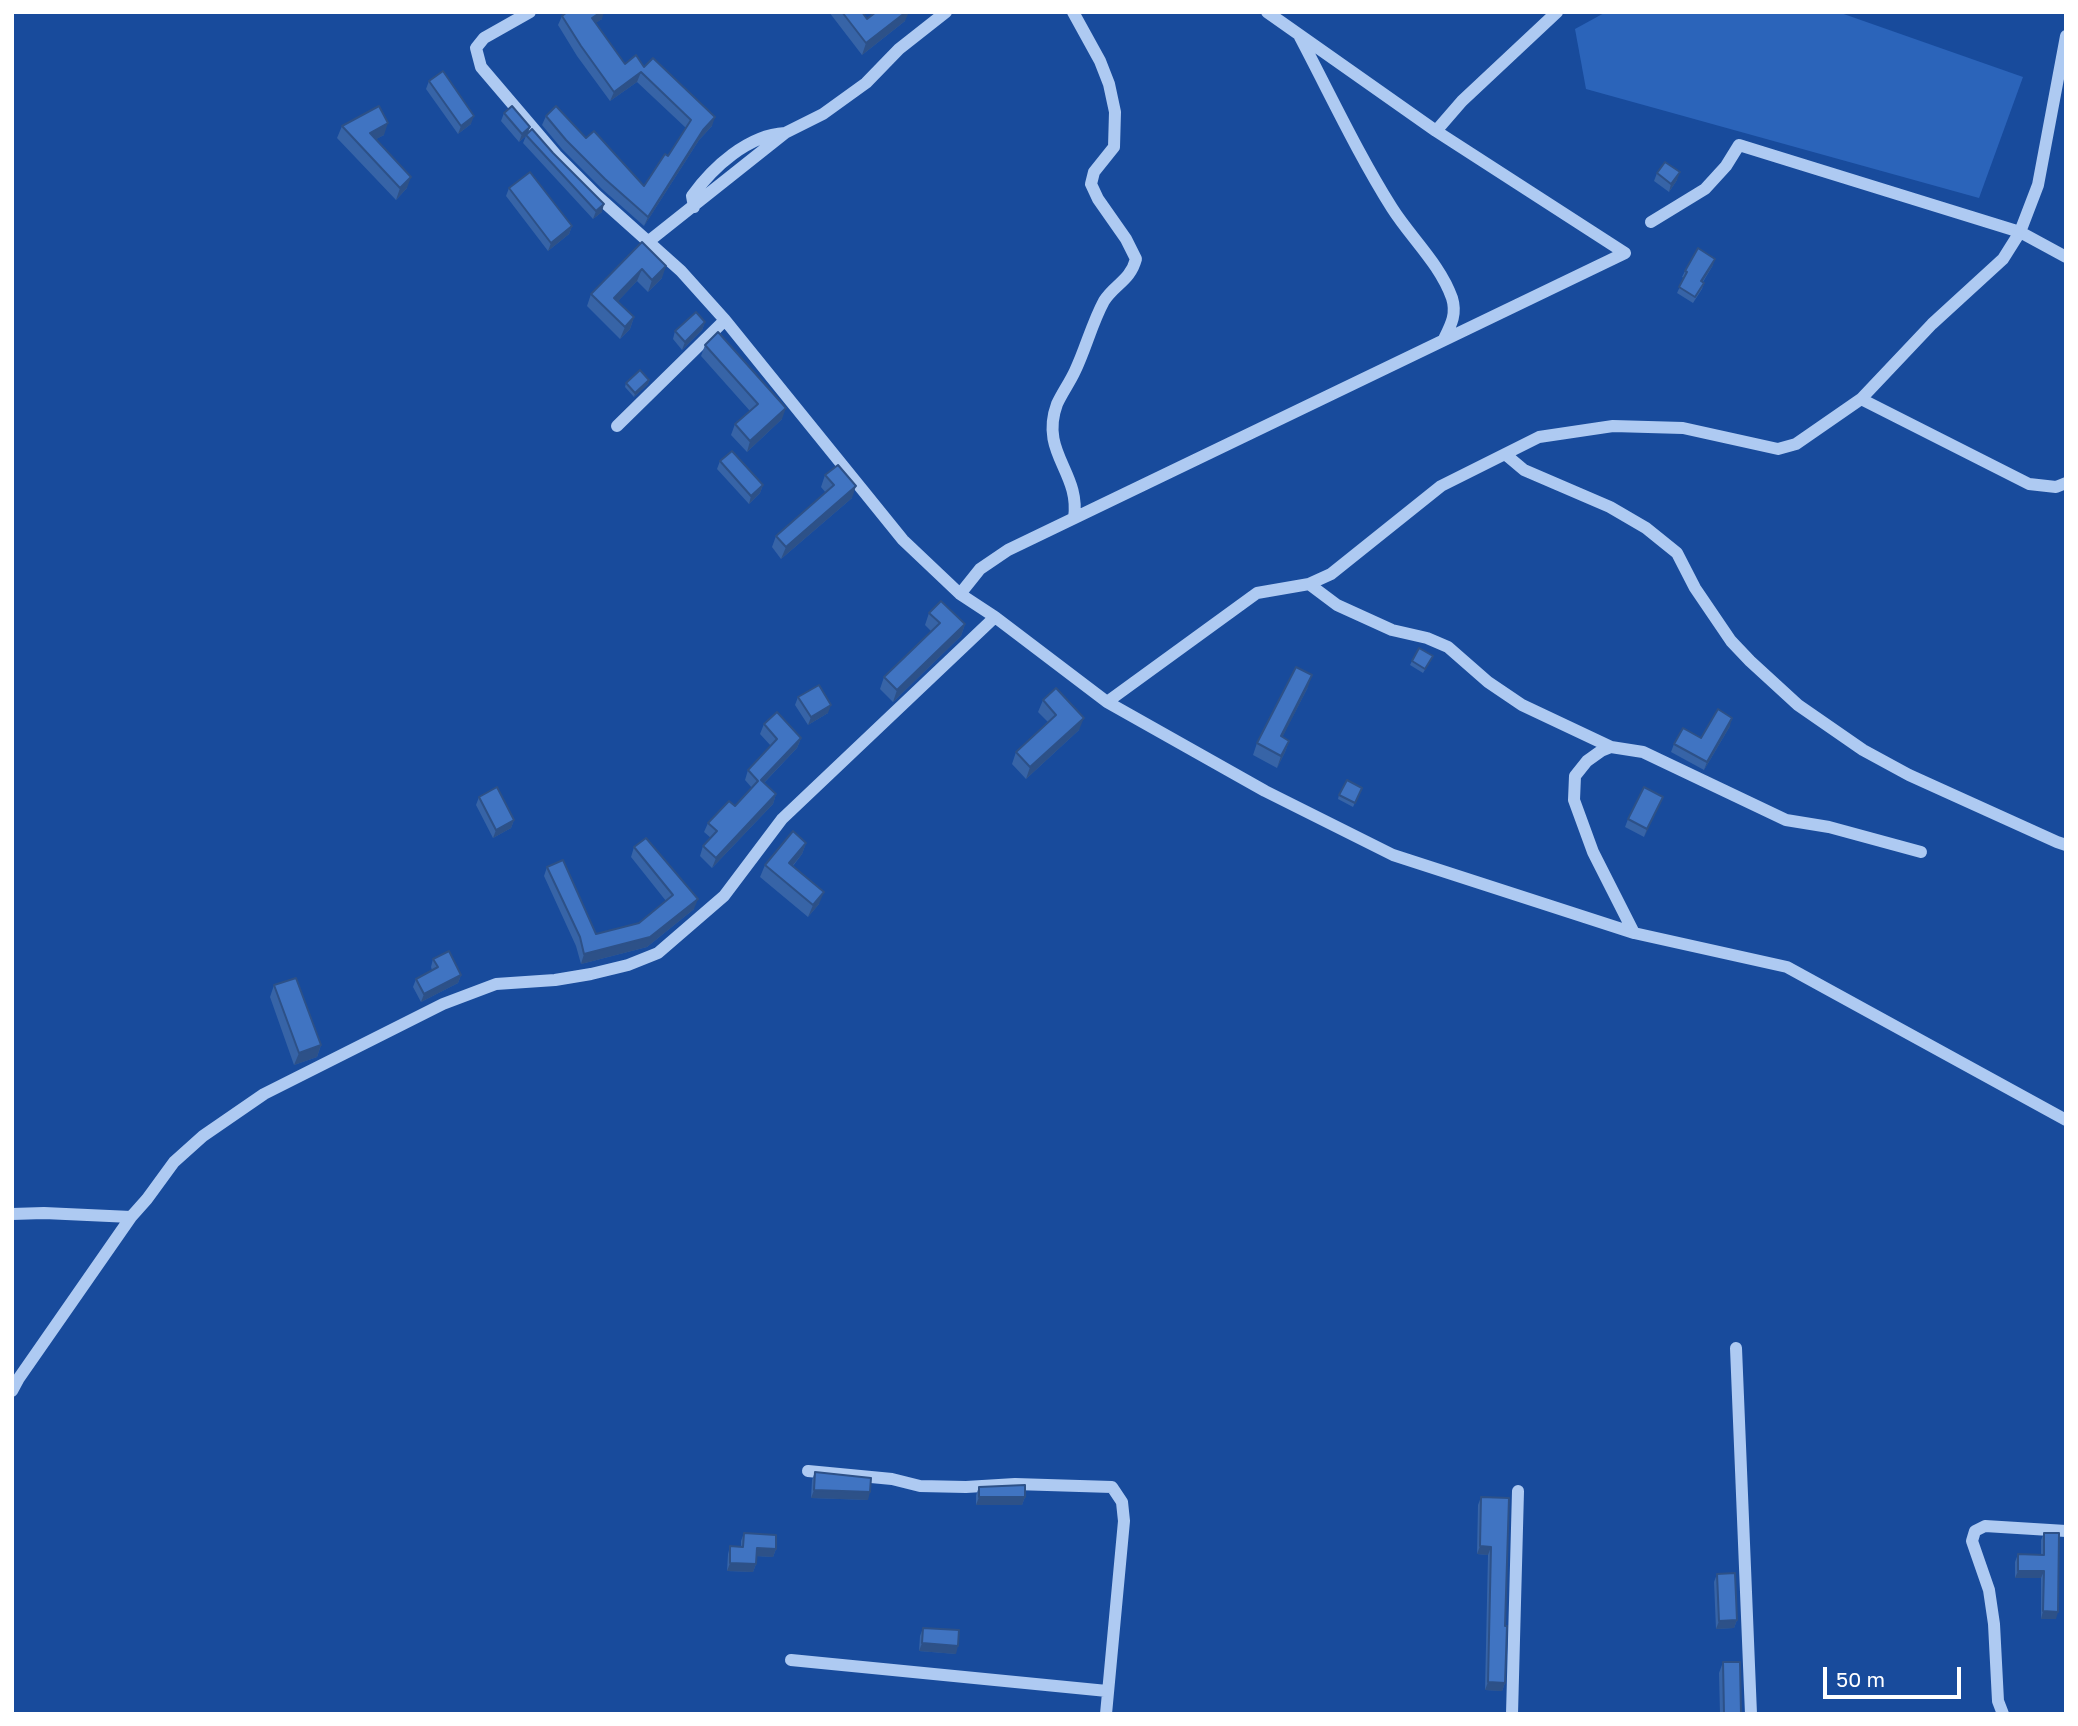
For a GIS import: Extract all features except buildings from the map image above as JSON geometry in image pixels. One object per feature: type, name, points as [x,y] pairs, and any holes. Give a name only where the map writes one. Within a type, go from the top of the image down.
[{"type":"street","points":[[530,12],[484,37],[476,48],[481,67],[556,155],[596,195],[681,271],[725,320],[903,540],[960,594],[995,617],[1107,702],[1265,791],[1393,855],[1634,933],[1787,967],[2066,1120]]},
{"type":"street","points":[[649,241],[785,133],[823,114],[866,83],[899,50],[946,12]]},
{"type":"street","points":[[1073,12],[1100,61],[1109,84],[1115,112],[1114,148],[1094,172],[1091,184],[1136,259],[1133,272],[1106,298],[1075,371],[1057,404],[1052,429],[1055,449],[1075,494],[1073,518]]},
{"type":"street","points":[[960,594],[980,569],[1008,550],[1625,253],[1436,131],[1267,12]]},
{"type":"street","points":[[1436,131],[1462,100],[1557,12]]},
{"type":"street","points":[[1299,35],[1375,180],[1445,281],[1453,301],[1454,318],[1444,339]]},
{"type":"street","points":[[1107,702],[1257,593],[1309,584],[1331,574],[1441,486],[1539,437],[1613,426],[1683,428],[1778,449],[1796,444],[1861,399],[1933,324],[2003,259],[2020,232],[2038,185],[2066,36]]},
{"type":"street","points":[[1651,222],[1706,189],[1726,166],[1738,145],[2020,232],[2066,257]]},
{"type":"street","points":[[617,426],[725,320]]},
{"type":"street","points":[[1861,399],[2029,484],[2056,487],[2066,483]]},
{"type":"street","points":[[1505,454],[1524,470],[1610,507],[1646,528],[1677,553],[1695,588],[1731,642],[1809,713],[1863,750],[1909,775],[2066,845]]},
{"type":"street","points":[[1309,584],[1337,605],[1392,631],[1427,638],[1448,647],[1488,682],[1522,705],[1611,747],[1643,752],[1786,820],[1829,827],[1921,852]]},
{"type":"street","points":[[12,1391],[131,1217],[148,1199],[174,1162],[202,1136],[264,1094],[443,1004],[496,984],[555,980],[591,974],[628,965],[658,953],[724,896],[782,819],[995,617]]},
{"type":"street","points":[[1611,747],[1587,761],[1575,776],[1574,800],[1593,852],[1634,933]]},
{"type":"street","points":[[12,1214],[131,1217]]},
{"type":"street","points":[[1736,1348],[1751,1714]]},
{"type":"street","points":[[808,1471],[892,1479],[920,1486],[966,1487],[1015,1483],[1112,1487],[1122,1502],[1124,1521],[1106,1714]]},
{"type":"street","points":[[1512,1714],[1518,1491]]},
{"type":"street","points":[[2003,1714],[1998,1701],[1994,1624],[1989,1590],[1972,1541],[1975,1531],[1985,1526],[2066,1531]]},
{"type":"street","points":[[791,1660],[1107,1691]]},
{"type":"shaded area","points":[[1606,12],[1838,12],[2023,77],[1979,198],[1586,89],[1575,29]]}]
